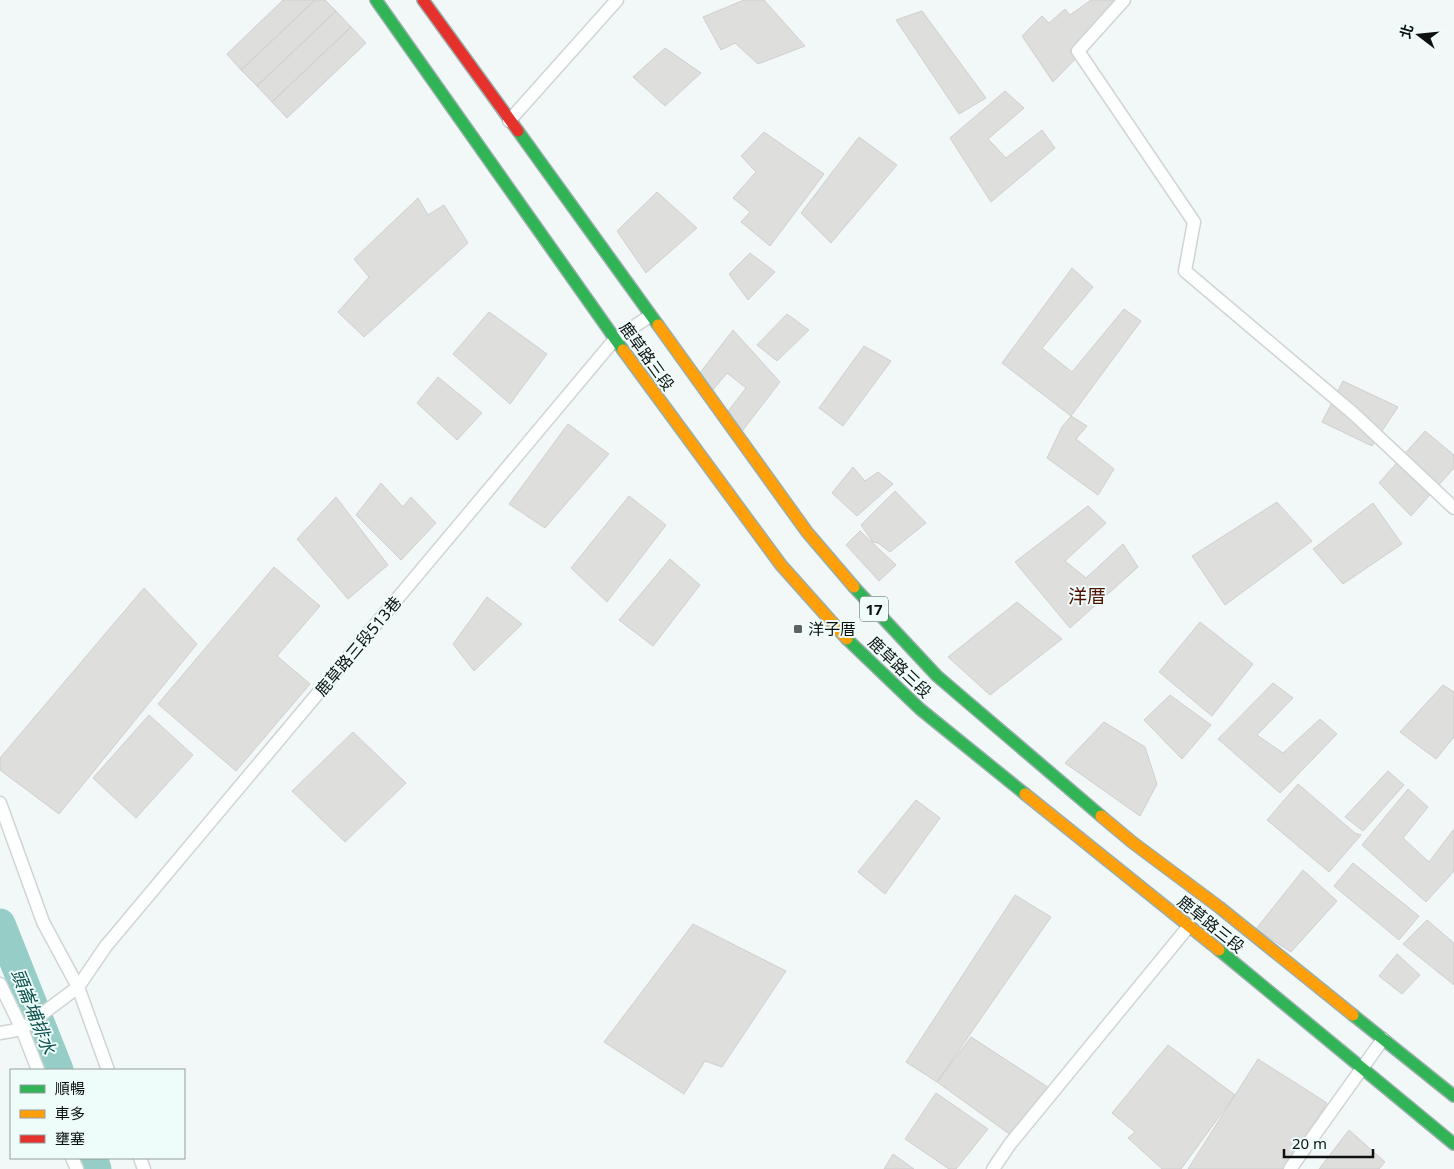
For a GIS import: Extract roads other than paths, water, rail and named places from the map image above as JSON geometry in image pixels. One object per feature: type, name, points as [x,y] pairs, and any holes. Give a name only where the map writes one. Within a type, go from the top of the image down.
[{"type":"main road","name":"鹿草路三段","points":[[376,0],[614,339],[837,629],[920,709],[1189,926],[1454,1144]]},
{"type":"main road","name":"鹿草路三段","points":[[423,0],[650,316],[804,535],[862,602],[937,676],[1132,842],[1220,907],[1454,1096]]},
{"type":"main road","points":[[837,629],[848,617]]},
{"type":"lane","points":[[509,121],[617,0]]},
{"type":"lane","points":[[1124,0],[1078,51],[1194,222],[1185,271],[1354,414],[1454,508]]},
{"type":"lane","name":"鹿草路三段513巷","points":[[22,1029],[78,987],[106,946],[614,339],[650,316]]},
{"type":"lane","points":[[0,803],[43,922],[78,987],[108,1069]]},
{"type":"lane","points":[[993,1169],[1010,1144],[1189,926]]},
{"type":"lane","points":[[0,984],[22,1029],[38,1069]]},
{"type":"lane","points":[[0,1033],[22,1029]]},
{"type":"lane","points":[[1290,1169],[1383,1039]]},
{"type":"waterway","name":"頭崙埔排水","points":[[0,924],[58,1069]]},
{"type":"waterway","name":"頭崙埔排水","points":[[92,1159],[96,1169]]},
{"type":"place","name":"洋子厝","points":[[798,629]]},
{"type":"district","name":"洋厝","points":[[1087,596]]}]
